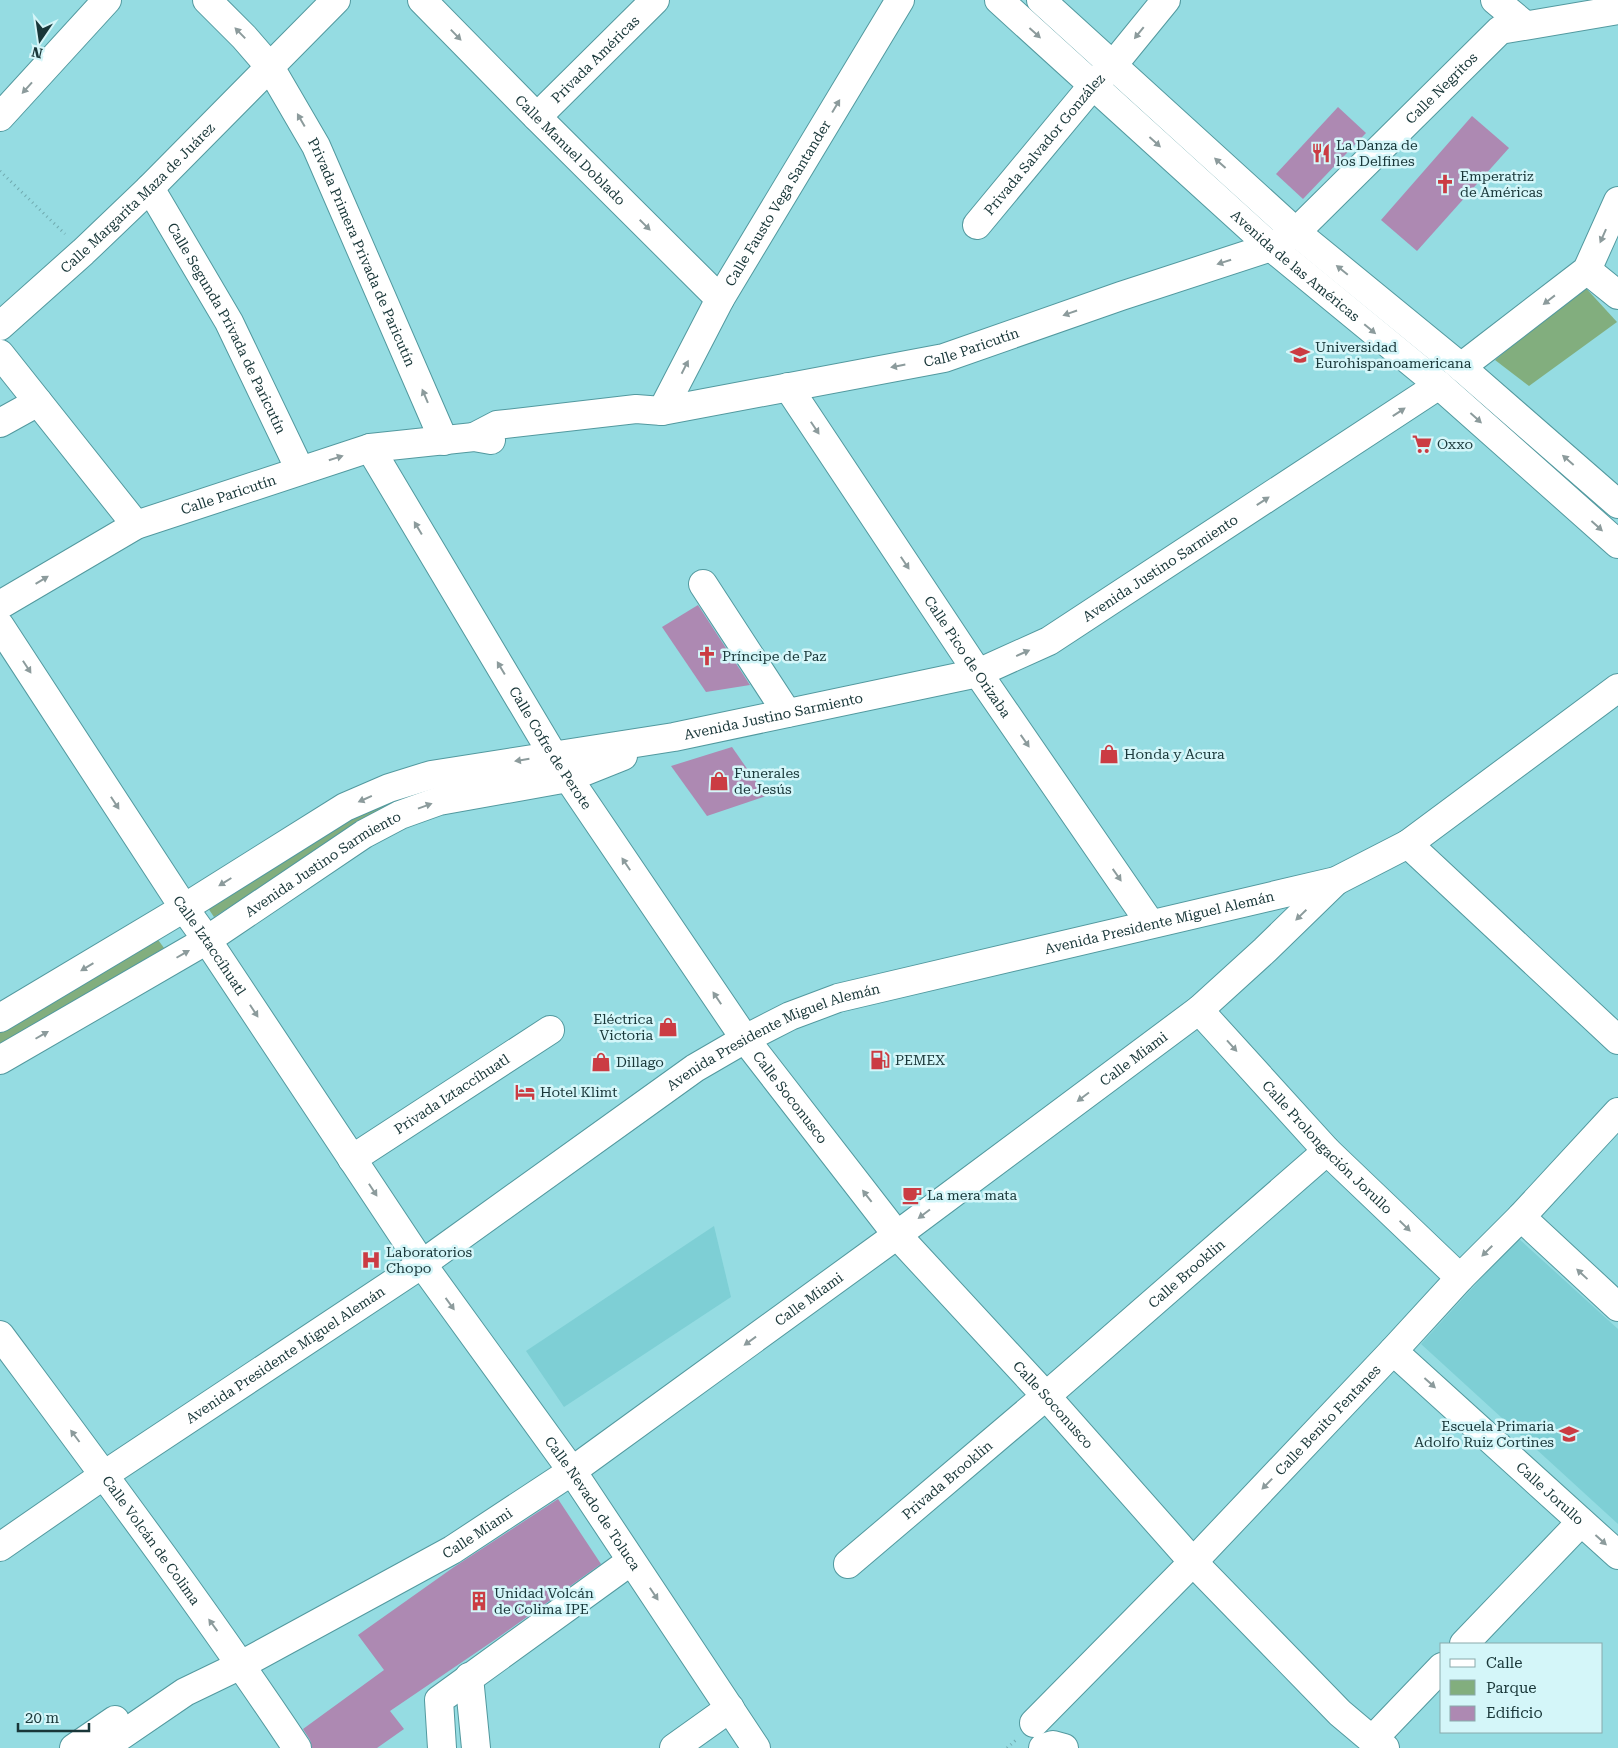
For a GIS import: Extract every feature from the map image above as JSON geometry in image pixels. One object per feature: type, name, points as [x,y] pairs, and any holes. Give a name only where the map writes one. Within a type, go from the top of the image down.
[{"type":"street","points":[[0,117],[107,0]]},
{"type":"street","points":[[207,0],[244,36],[270,67]]},
{"type":"street","name":"Calle Margarita Maza de Juárez","points":[[0,326],[83,252],[150,188],[336,0]]},
{"type":"street","name":"Calle Manuel Doblado","points":[[422,0],[720,299]]},
{"type":"street","name":"Privada Américas","points":[[537,117],[655,0]]},
{"type":"street","name":"Calle Fausto Vega Santander","points":[[662,411],[720,299],[900,0]]},
{"type":"street","name":"Avenida de las Américas","points":[[999,0],[1271,246],[1440,386],[1618,544]]},
{"type":"street","name":"Avenida de las Américas","points":[[1041,0],[1296,232],[1461,367],[1618,504]]},
{"type":"street","name":"Privada Salvador González","points":[[977,225],[1166,0]]},
{"type":"street","points":[[1495,0],[1525,25]]},
{"type":"street","name":"Calle Negritos","points":[[1271,246],[1296,232],[1500,30],[1618,10]]},
{"type":"street","name":"Privada Primera Privada de Paricutín","points":[[270,67],[316,146],[444,441]]},
{"type":"street","name":"Calle Segunda Privada de Paricutín","points":[[150,188],[229,322],[300,470]]},
{"type":"street","points":[[1618,202],[1587,270],[1618,294]]},
{"type":"street","name":"Calle Paricutín","points":[[0,605],[136,524],[370,448],[474,437],[501,442],[642,423],[662,411],[944,358],[1271,246]]},
{"type":"street","name":"Avenida Justino Sarmiento","points":[[0,1060],[207,940],[364,834],[400,815],[439,801],[561,766],[674,737],[978,673],[1049,641],[1440,386],[1461,367],[1587,270]]},
{"type":"street","points":[[0,354],[136,524]]},
{"type":"street","name":"Calle Pico de Orizaba","points":[[788,387],[978,673],[1150,924]]},
{"type":"street","points":[[0,423],[38,402]]},
{"type":"street","name":"Calle Cofre de Perote","points":[[370,448],[561,766],[745,1039]]},
{"type":"street","points":[[703,584],[787,713]]},
{"type":"street","name":"Calle Iztaccíhuatl","points":[[0,626],[184,908],[422,1264]]},
{"type":"street","name":"Avenida Presidente Miguel Alemán","points":[[0,1547],[104,1475],[422,1264],[695,1068],[745,1039],[790,1016],[838,998],[1336,881],[1408,844],[1618,688]]},
{"type":"street","name":"Avenida Justino Sarmiento","points":[[0,1018],[184,908],[345,808],[389,788],[431,775],[561,766]]},
{"type":"street","points":[[1408,844],[1618,1040]]},
{"type":"street","name":"Calle Miami","points":[[103,1748],[185,1692],[241,1665],[452,1550],[572,1471],[897,1235],[1199,1010],[1265,950],[1336,881]]},
{"type":"street","name":"Calle Prolongación Jorullo","points":[[1199,1010],[1327,1151],[1460,1278]]},
{"type":"street","name":"Privada Iztaccíhuatl","points":[[352,1159],[550,1030]]},
{"type":"street","name":"Calle Soconusco","points":[[745,1039],[897,1235],[1046,1396],[1193,1562],[1340,1713],[1379,1744]]},
{"type":"street","name":"Calle Benito Fentanes","points":[[1034,1723],[1193,1562],[1460,1278],[1521,1217],[1618,1112]]},
{"type":"street","name":"Calle Brooklin","points":[[1046,1396],[1327,1151]]},
{"type":"street","points":[[1521,1217],[1618,1307]]},
{"type":"street","name":"Calle Nevado de Toluca","points":[[422,1264],[572,1471],[756,1748]]},
{"type":"street","name":"Calle Volcán de Colima","points":[[0,1335],[241,1665],[297,1748]]},
{"type":"street","name":"Calle Jorullo","points":[[1394,1350],[1618,1555]]},
{"type":"street","name":"Privada Brooklin","points":[[848,1564],[1046,1396]]},
{"type":"street","points":[[1465,1643],[1581,1522]]},
{"type":"street","points":[[442,1748],[439,1700],[631,1560]]},
{"type":"street","name":"Calle Miami","points":[[74,1748],[176,1677],[241,1665]]},
{"type":"street","points":[[1379,1744],[1440,1669]]},
{"type":"street","points":[[469,1677],[476,1748]]},
{"type":"street","points":[[674,1748],[730,1708]]},
{"type":"street","points":[[1043,1748],[1053,1745],[1064,1748]]},
{"type":"path","points":[[0,171],[83,252]]},
{"type":"shaded area","points":[[714,1226],[731,1297],[564,1407],[526,1351]]},
{"type":"shaded area","name":"Escuela Primaria Adolfo Ruiz Cortines","points":[[1518,1238],[1618,1329],[1618,1524],[1421,1344]]},
{"type":"green space","points":[[1584,286],[1617,322],[1529,386],[1495,360]]},
{"type":"green space","points":[[525,767],[355,828],[214,917],[208,908],[398,788]]},
{"type":"green space","points":[[156,937],[164,948],[0,1047],[0,1030]]},
{"type":"building","name":"La Danza de los Delfines","points":[[1338,107],[1366,133],[1303,199],[1276,174]]},
{"type":"building","name":"Emperatriz de Américas","points":[[1472,116],[1509,148],[1417,251],[1381,220]]},
{"type":"building","name":"Príncipe de Paz","points":[[698,605],[750,685],[706,692],[662,627]]},
{"type":"building","name":"Funerales de Jesús","points":[[732,747],[766,796],[707,816],[671,766]]},
{"type":"building","name":"Unidad Volcán de Colima IPE","points":[[558,1499],[601,1564],[496,1639],[390,1711],[404,1729],[377,1748],[312,1748],[310,1740],[303,1729],[384,1670],[358,1635],[454,1567]]},
{"type":"place","name":"La Danza de los Delfines","points":[[1321,153]]},
{"type":"place","name":"Emperatriz de Américas","points":[[1445,184]]},
{"type":"place","name":"Universidad Eurohispanoamericana","points":[[1300,355]]},
{"type":"place","name":"Oxxo","points":[[1422,444]]},
{"type":"place","name":"Príncipe de Paz","points":[[707,656]]},
{"type":"place","name":"Honda y Acura","points":[[1109,754]]},
{"type":"place","name":"Funerales de Jesús","points":[[719,781]]},
{"type":"place","name":"Eléctrica Victoria","points":[[668,1027]]},
{"type":"place","name":"PEMEX","points":[[880,1060]]},
{"type":"place","name":"Dillago","points":[[601,1062]]},
{"type":"place","name":"Hotel Klimt","points":[[525,1092]]},
{"type":"place","name":"La mera mata","points":[[912,1195]]},
{"type":"place","name":"Laboratorios Chopo","points":[[371,1260]]},
{"type":"place","name":"Escuela Primaria Adolfo Ruiz Cortines","points":[[1569,1434]]},
{"type":"place","name":"Unidad Volcán de Colima IPE","points":[[479,1601]]}]
